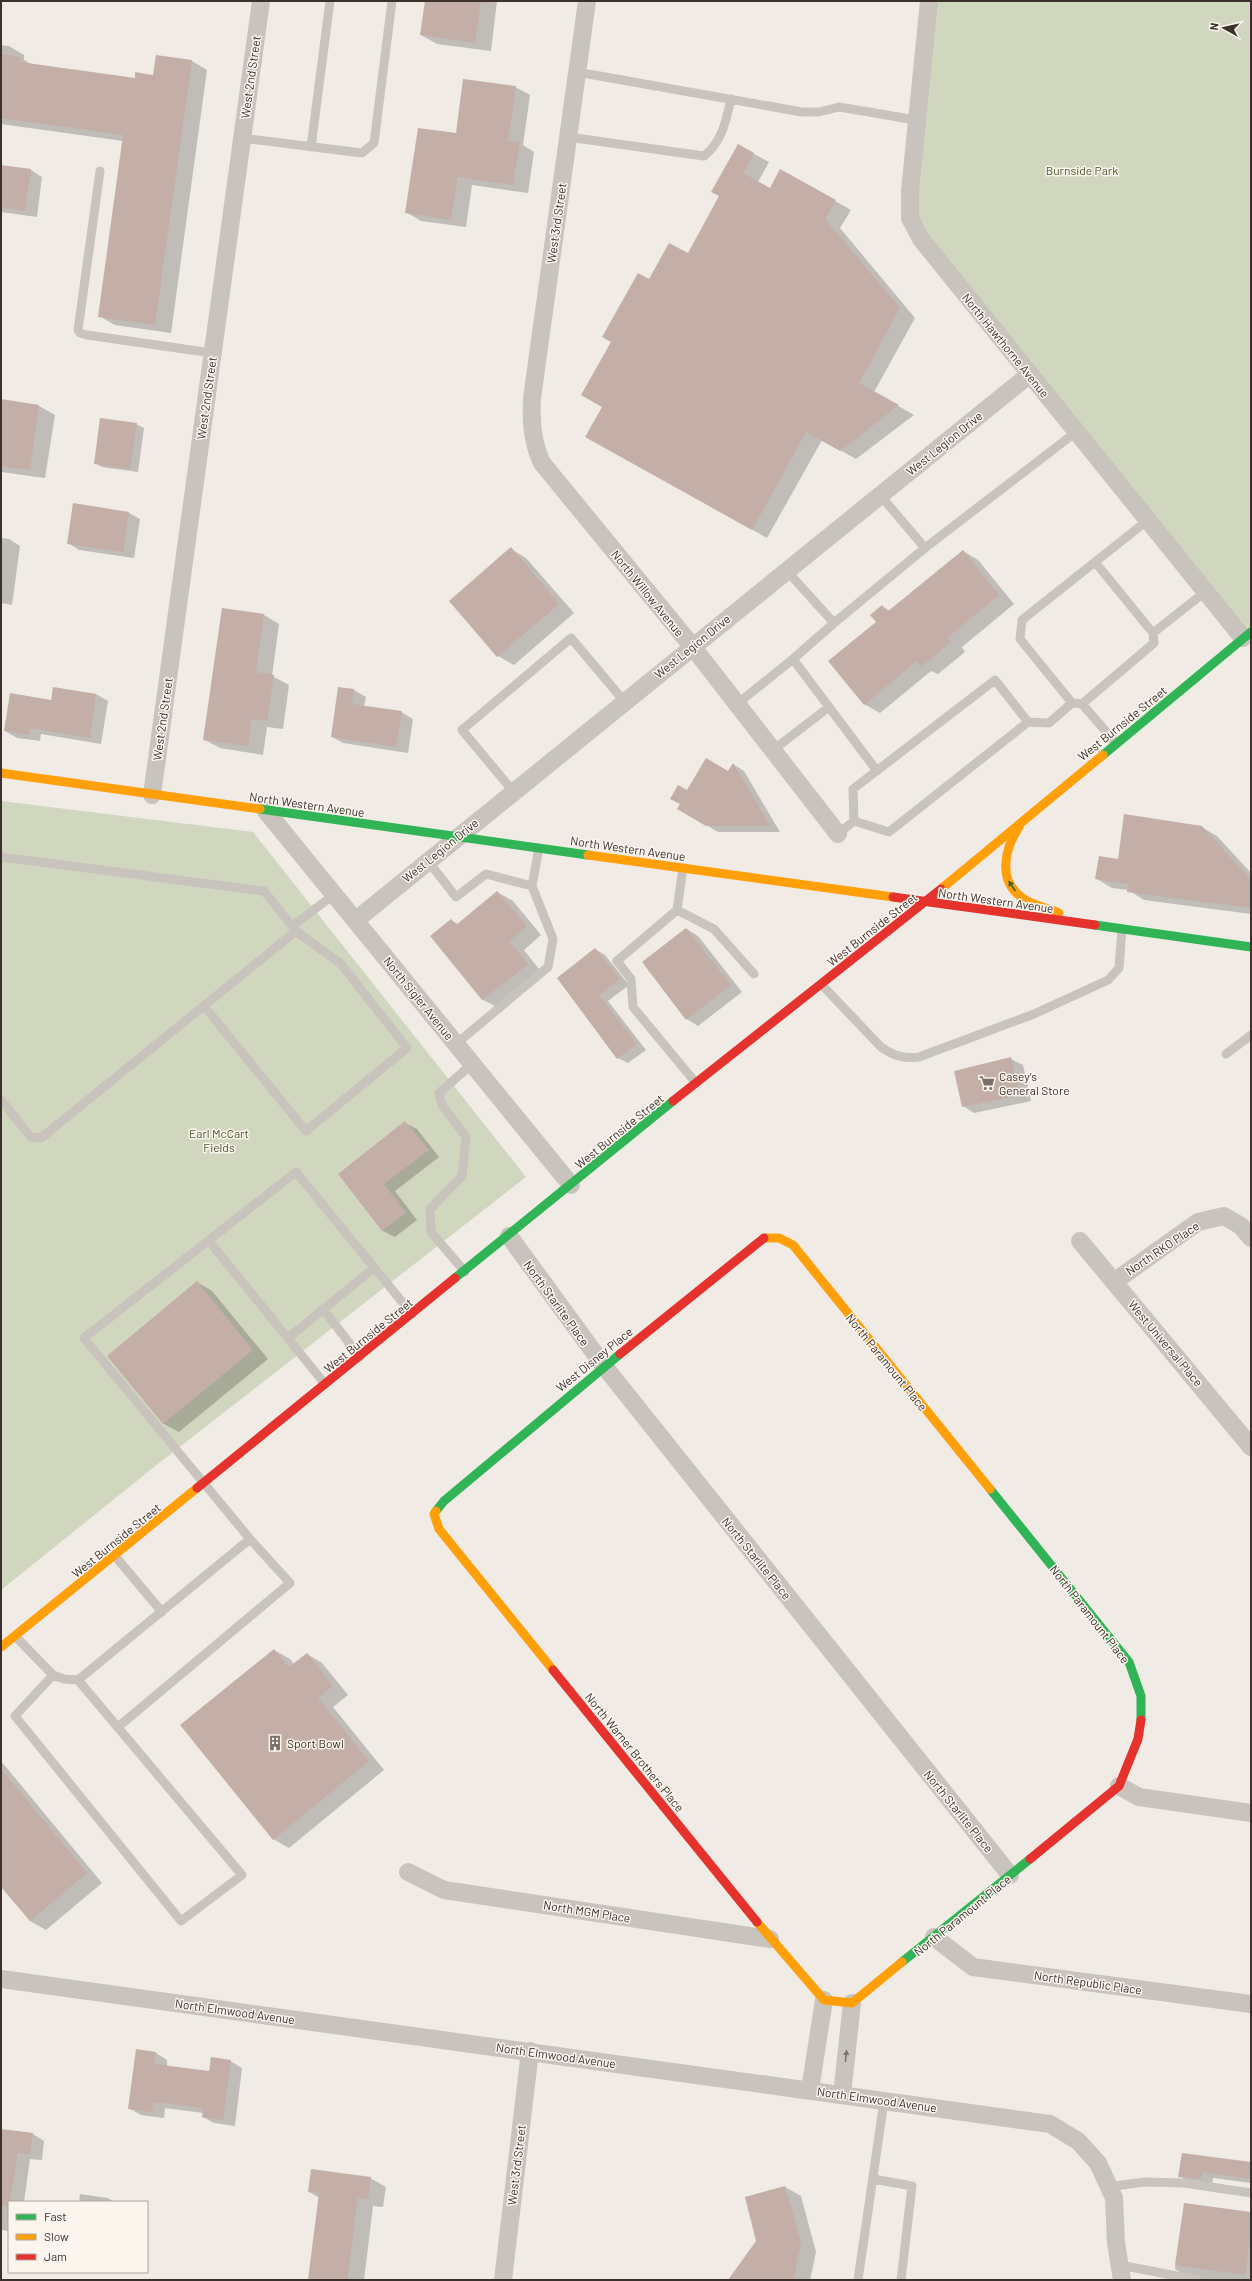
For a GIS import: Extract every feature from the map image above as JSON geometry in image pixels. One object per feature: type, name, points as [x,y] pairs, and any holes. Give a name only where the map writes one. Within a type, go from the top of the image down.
[{"type":"street","name":"West 2nd Street","points":[[152,795],[261,1]]},
{"type":"street","name":"West 3rd Street","points":[[534,446],[531,421],[532,398],[587,1]]},
{"type":"street","name":"North Hawthorne Avenue","points":[[928,1],[910,191],[910,218],[921,239],[1205,592],[1247,635]]},
{"type":"street","name":"West Legion Drive","points":[[356,920],[457,836],[1030,374]]},
{"type":"street","name":"North Willow Avenue","points":[[534,446],[542,463],[692,646],[838,834]]},
{"type":"street","name":"West Burnside Street","points":[[1,1647],[326,1385],[696,1083],[925,902],[1247,635]]},
{"type":"street","name":"North Western Avenue","points":[[1,774],[1251,947]]},
{"type":"street","name":"North Sigler Avenue","points":[[266,811],[571,1185]]},
{"type":"street","points":[[1030,814],[1010,839],[1005,862],[1008,882],[1023,898],[1096,926]]},
{"type":"street","name":"North RKO Place","points":[[1115,1281],[1198,1222],[1224,1216],[1241,1226],[1251,1238]]},
{"type":"street","name":"North Starlite Place","points":[[509,1236],[604,1366],[1010,1876]]},
{"type":"street","name":"West Disney Place","points":[[434,1514],[444,1501],[604,1366],[764,1238],[779,1238]]},
{"type":"street","name":"North Paramount Place","points":[[779,1238],[793,1245],[1129,1662],[1138,1680],[1142,1703],[1142,1724],[1132,1756],[1119,1786],[852,2003]]},
{"type":"street","name":"West Universal Place","points":[[1080,1240],[1250,1444]]},
{"type":"street","name":"North Warner Brothers Place","points":[[434,1514],[439,1529],[770,1939],[824,2000]]},
{"type":"street","points":[[1119,1786],[1139,1797],[1251,1812]]},
{"type":"street","name":"North MGM Place","points":[[408,1872],[444,1890],[770,1939]]},
{"type":"street","name":"North Republic Place","points":[[934,1937],[973,1967],[1251,2004]]},
{"type":"street","name":"North Elmwood Avenue","points":[[1,1979],[1050,2124],[1078,2141],[1098,2163],[1114,2198],[1121,2272]]},
{"type":"street","points":[[810,2090],[824,2000],[852,2003],[842,2095]]},
{"type":"street","name":"West 3rd Street","points":[[503,2280],[530,2051]]},
{"type":"lane","points":[[311,147],[330,1]]},
{"type":"lane","points":[[242,138],[362,153],[374,142],[392,1]]},
{"type":"lane","points":[[577,72],[811,113],[839,107],[916,120]]},
{"type":"lane","points":[[568,137],[704,156],[712,150],[725,127],[731,99]]},
{"type":"lane","points":[[100,171],[78,330],[80,333],[87,335],[212,353]]},
{"type":"lane","points":[[736,704],[793,659],[925,548],[1076,432]]},
{"type":"lane","points":[[880,495],[925,548]]},
{"type":"lane","points":[[1116,743],[1082,704],[1072,703],[1020,639],[1022,620],[1148,520]]},
{"type":"lane","points":[[1082,704],[1154,643],[1153,633],[1095,562]]},
{"type":"lane","points":[[786,570],[834,623]]},
{"type":"lane","points":[[1153,633],[1205,592]]},
{"type":"lane","points":[[513,791],[462,730],[571,638],[624,701]]},
{"type":"lane","points":[[793,659],[877,771]]},
{"type":"lane","points":[[854,821],[853,789],[995,680],[1028,722]]},
{"type":"lane","points":[[854,821],[889,832],[1028,722],[1049,723],[1072,703]]},
{"type":"lane","points":[[773,750],[829,707]]},
{"type":"lane","points":[[838,834],[854,821]]},
{"type":"lane","points":[[456,1044],[548,967],[553,939],[532,886],[538,848]]},
{"type":"lane","points":[[1,857],[264,891],[294,928],[341,964],[407,1048],[306,1131],[204,1006]]},
{"type":"lane","points":[[428,860],[456,897],[486,874],[532,886]]},
{"type":"lane","points":[[684,868],[677,910],[617,961],[631,979],[633,1007],[696,1083]]},
{"type":"lane","points":[[1,1100],[31,1137],[41,1138],[204,1006],[335,894]]},
{"type":"lane","points":[[677,910],[714,929],[754,974]]},
{"type":"lane","points":[[821,984],[881,1047],[892,1055],[901,1057],[919,1057],[1034,1014],[1108,980],[1119,968],[1122,929]]},
{"type":"lane","points":[[1226,1054],[1251,1035]]},
{"type":"lane","points":[[465,1272],[431,1232],[430,1209],[462,1176],[466,1137],[442,1105],[439,1093],[472,1064]]},
{"type":"lane","points":[[118,1727],[290,1583],[203,1484],[84,1338],[296,1172],[412,1314]]},
{"type":"lane","points":[[209,1241],[326,1385]]},
{"type":"lane","points":[[288,1338],[374,1268]]},
{"type":"lane","points":[[323,1309],[360,1357]]},
{"type":"lane","points":[[15,1636],[53,1675],[64,1679],[78,1680],[250,1539]]},
{"type":"lane","points":[[115,1556],[162,1612]]},
{"type":"lane","points":[[53,1675],[15,1716],[181,1921],[242,1875],[78,1680]]},
{"type":"lane","points":[[858,2280],[884,2101]]},
{"type":"lane","points":[[873,2178],[912,2186],[901,2280]]},
{"type":"lane","points":[[1108,2187],[1144,2182],[1184,2184],[1251,2193]]},
{"type":"lane","points":[[1121,2272],[1197,2280]]},
{"type":"green space","name":"Burnside Park","points":[[929,1],[1251,1],[1251,632],[1243,638],[921,239],[910,191]]},
{"type":"green space","name":"Earl McCart Fields","points":[[1,801],[253,832],[526,1177],[159,1463],[1,1590]]},
{"type":"building","points":[[425,1],[481,1],[475,43],[420,35]]},
{"type":"building","points":[[1,54],[21,57],[20,62],[135,78],[135,72],[153,75],[156,55],[192,60],[155,325],[98,317],[123,135],[1,118]]},
{"type":"building","points":[[463,79],[516,86],[508,141],[520,142],[513,185],[458,177],[451,220],[405,213],[418,128],[456,133]]},
{"type":"building","points":[[738,144],[754,153],[743,173],[770,188],[780,169],[836,200],[825,219],[900,308],[859,383],[899,405],[840,451],[806,432],[752,530],[585,437],[602,407],[581,395],[611,342],[602,337],[638,273],[649,279],[669,243],[688,253],[719,196],[711,192]]},
{"type":"building","points":[[1,165],[31,169],[25,211],[1,207]]},
{"type":"building","points":[[1,399],[39,405],[30,470],[1,466]]},
{"type":"building","points":[[100,418],[137,423],[130,469],[94,464]]},
{"type":"building","points":[[73,503],[129,512],[123,552],[67,544]]},
{"type":"building","points":[[511,547],[559,604],[497,657],[449,601]]},
{"type":"building","points":[[963,550],[999,595],[947,638],[951,642],[922,666],[917,661],[864,705],[828,661],[876,622],[870,615],[882,605],[887,612]]},
{"type":"building","points":[[222,608],[264,614],[256,672],[274,675],[267,721],[252,719],[248,746],[203,740]]},
{"type":"building","points":[[53,687],[96,694],[90,738],[30,728],[29,735],[4,731],[10,693],[51,700]]},
{"type":"building","points":[[338,687],[354,689],[352,704],[402,711],[396,747],[331,737]]},
{"type":"building","points":[[706,758],[728,771],[733,763],[770,826],[706,826],[677,809],[680,804],[670,799],[678,785],[687,790]]},
{"type":"building","points":[[1124,814],[1202,826],[1251,880],[1251,908],[1127,892],[1128,884],[1095,879],[1099,856],[1118,859]]},
{"type":"building","points":[[497,891],[527,926],[509,941],[528,964],[482,1000],[430,936],[451,919],[456,925]]},
{"type":"building","points":[[686,928],[731,985],[686,1020],[642,962]]},
{"type":"building","points":[[595,948],[620,979],[599,995],[637,1044],[617,1059],[557,978]]},
{"type":"building","name":"Casey's General Store","points":[[1011,1057],[1020,1095],[962,1107],[954,1071]]},
{"type":"building","points":[[405,1121],[429,1150],[384,1184],[406,1213],[382,1231],[338,1174]]},
{"type":"building","points":[[197,1281],[253,1350],[163,1424],[107,1356]]},
{"type":"building","name":"Sport Bowl","points":[[274,1649],[289,1667],[307,1653],[333,1686],[318,1698],[369,1761],[273,1840],[180,1725]]},
{"type":"building","points":[[1,1769],[87,1873],[30,1921],[1,1887]]},
{"type":"building","points":[[136,2049],[156,2052],[155,2064],[209,2071],[211,2057],[231,2060],[223,2120],[202,2117],[203,2108],[154,2102],[152,2112],[128,2109]]},
{"type":"building","points":[[1,2129],[33,2133],[30,2154],[18,2153],[8,2206],[1,2206]]},
{"type":"building","points":[[1182,2153],[1251,2162],[1251,2179],[1202,2172],[1201,2179],[1178,2177]]},
{"type":"building","points":[[311,2169],[371,2177],[368,2199],[358,2198],[347,2280],[308,2280],[319,2193],[308,2192]]},
{"type":"building","points":[[785,2186],[801,2243],[793,2280],[728,2280],[756,2241],[745,2197]]},
{"type":"building","points":[[1184,2203],[1251,2212],[1251,2236],[1245,2275],[1175,2265]]},
{"type":"traffic: fast","points":[[1103,755],[1251,632]]},
{"type":"traffic: fast","points":[[260,809],[588,855]]},
{"type":"traffic: fast","points":[[1095,925],[1251,947]]},
{"type":"traffic: fast","points":[[455,1278],[673,1101]]},
{"type":"traffic: fast","points":[[436,1511],[444,1501],[620,1354]]},
{"type":"traffic: fast","points":[[990,1489],[1129,1662],[1141,1696],[1141,1720]]},
{"type":"traffic: fast","points":[[902,1962],[1030,1859]]},
{"type":"traffic: slow","points":[[941,889],[1103,755]]},
{"type":"traffic: slow","points":[[1,773],[260,809]]},
{"type":"traffic: slow","points":[[1019,827],[1007,855],[1007,875],[1010,884],[1015,892],[1024,899],[1059,913]]},
{"type":"traffic: slow","points":[[588,855],[893,897]]},
{"type":"traffic: slow","points":[[764,1238],[779,1238],[793,1245],[990,1489]]},
{"type":"traffic: slow","points":[[1,1647],[197,1488]]},
{"type":"traffic: slow","points":[[436,1511],[434,1514],[439,1529],[553,1670]]},
{"type":"traffic: slow","points":[[757,1922],[824,2000],[852,2003],[902,1962]]},
{"type":"traffic: jam","points":[[673,1101],[941,889]]},
{"type":"traffic: jam","points":[[893,897],[1095,925]]},
{"type":"traffic: jam","points":[[620,1354],[764,1238]]},
{"type":"traffic: jam","points":[[197,1488],[455,1278]]},
{"type":"traffic: jam","points":[[553,1670],[757,1922]]},
{"type":"traffic: jam","points":[[1030,1859],[1119,1786],[1138,1739],[1141,1720]]},
{"type":"place","name":"Casey's General Store","points":[[987,1083]]},
{"type":"place","name":"Sport Bowl","points":[[275,1743]]}]
